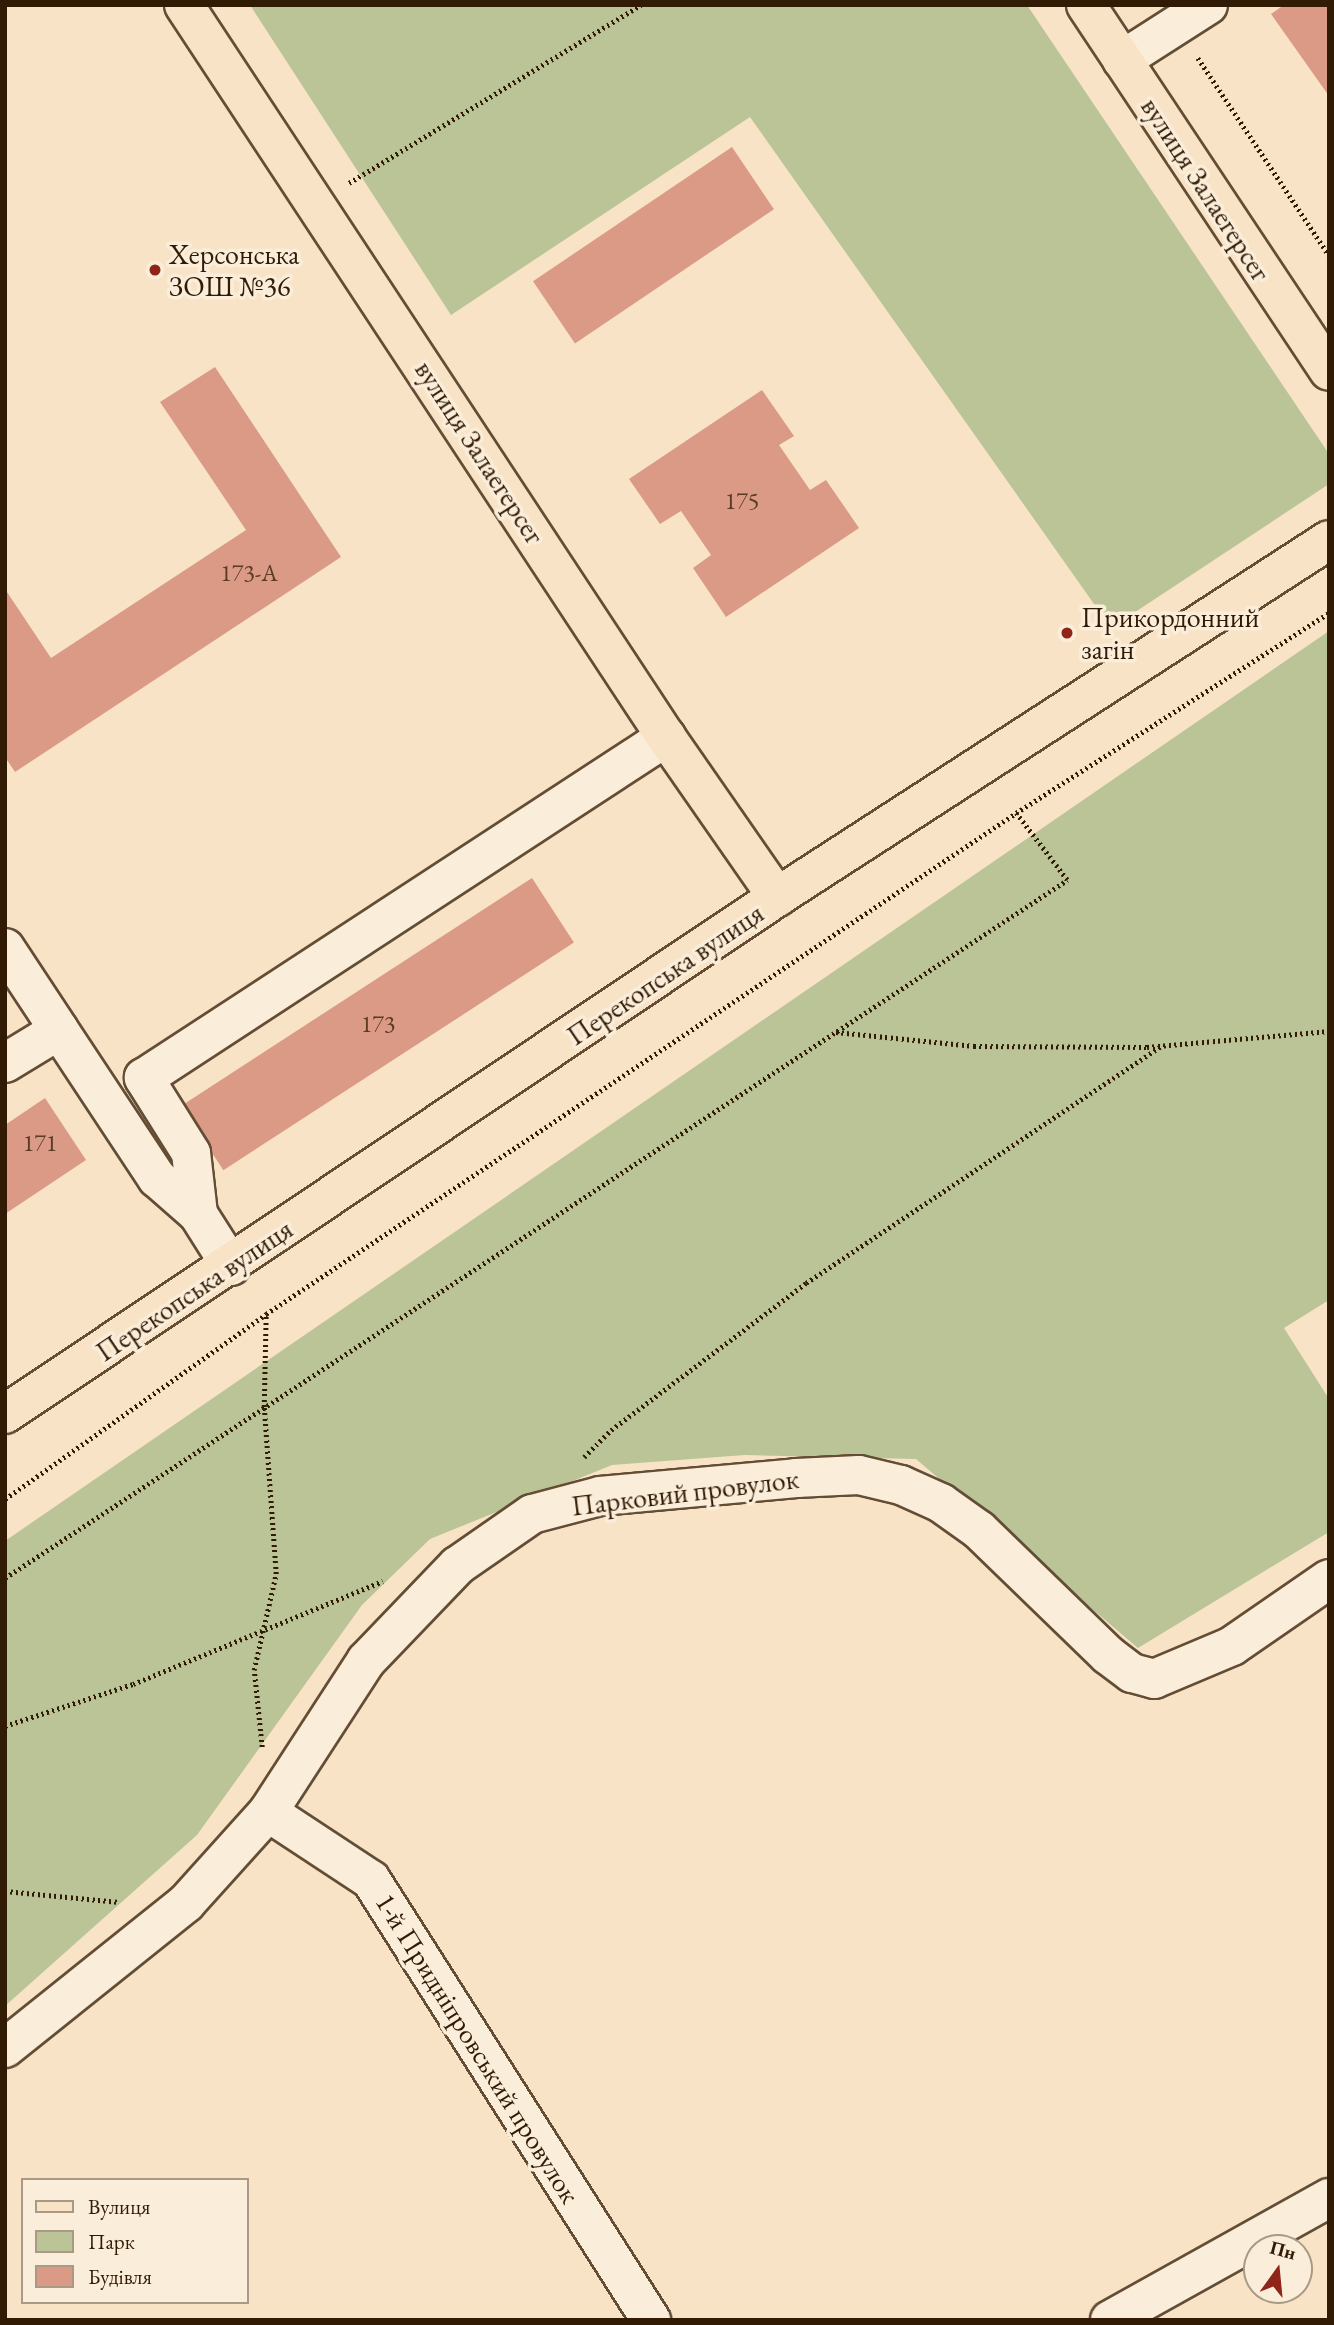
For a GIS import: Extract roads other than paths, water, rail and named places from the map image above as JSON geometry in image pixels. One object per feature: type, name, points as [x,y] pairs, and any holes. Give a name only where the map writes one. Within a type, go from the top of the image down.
[{"type":"main road","name":"вулиця Залаегерсег","points":[[184,5],[317,202],[666,737],[777,897]]},
{"type":"main road","name":"вулиця Залаегерсег","points":[[1086,5],[1329,371]]},
{"type":"main road","name":"Перекопська вулиця","points":[[5,1414],[231,1266],[777,897],[1329,540]]},
{"type":"street","points":[[1122,60],[1208,5]]},
{"type":"street","points":[[198,1214],[191,1153],[144,1078],[666,737]]},
{"type":"street","points":[[5,948],[157,1178],[198,1214],[231,1266]]},
{"type":"street","points":[[5,1063],[59,1030]]},
{"type":"street","name":"Парковий провулок","points":[[5,2048],[186,1903],[268,1812],[366,1661],[457,1566],[532,1514],[600,1496],[859,1475],[901,1485],[941,1503],[979,1530],[1108,1655],[1132,1673],[1154,1679],[1232,1646],[1329,1579]]},
{"type":"street","name":"1-й Придніпровський провулок","points":[[268,1812],[371,1880],[651,2320]]},
{"type":"street","points":[[1110,2320],[1329,2198]]},
{"type":"place","name":"Херсонська ЗОШ №36","points":[[155,270]]},
{"type":"place","name":"Прикордонний загін","points":[[1067,633]]}]
